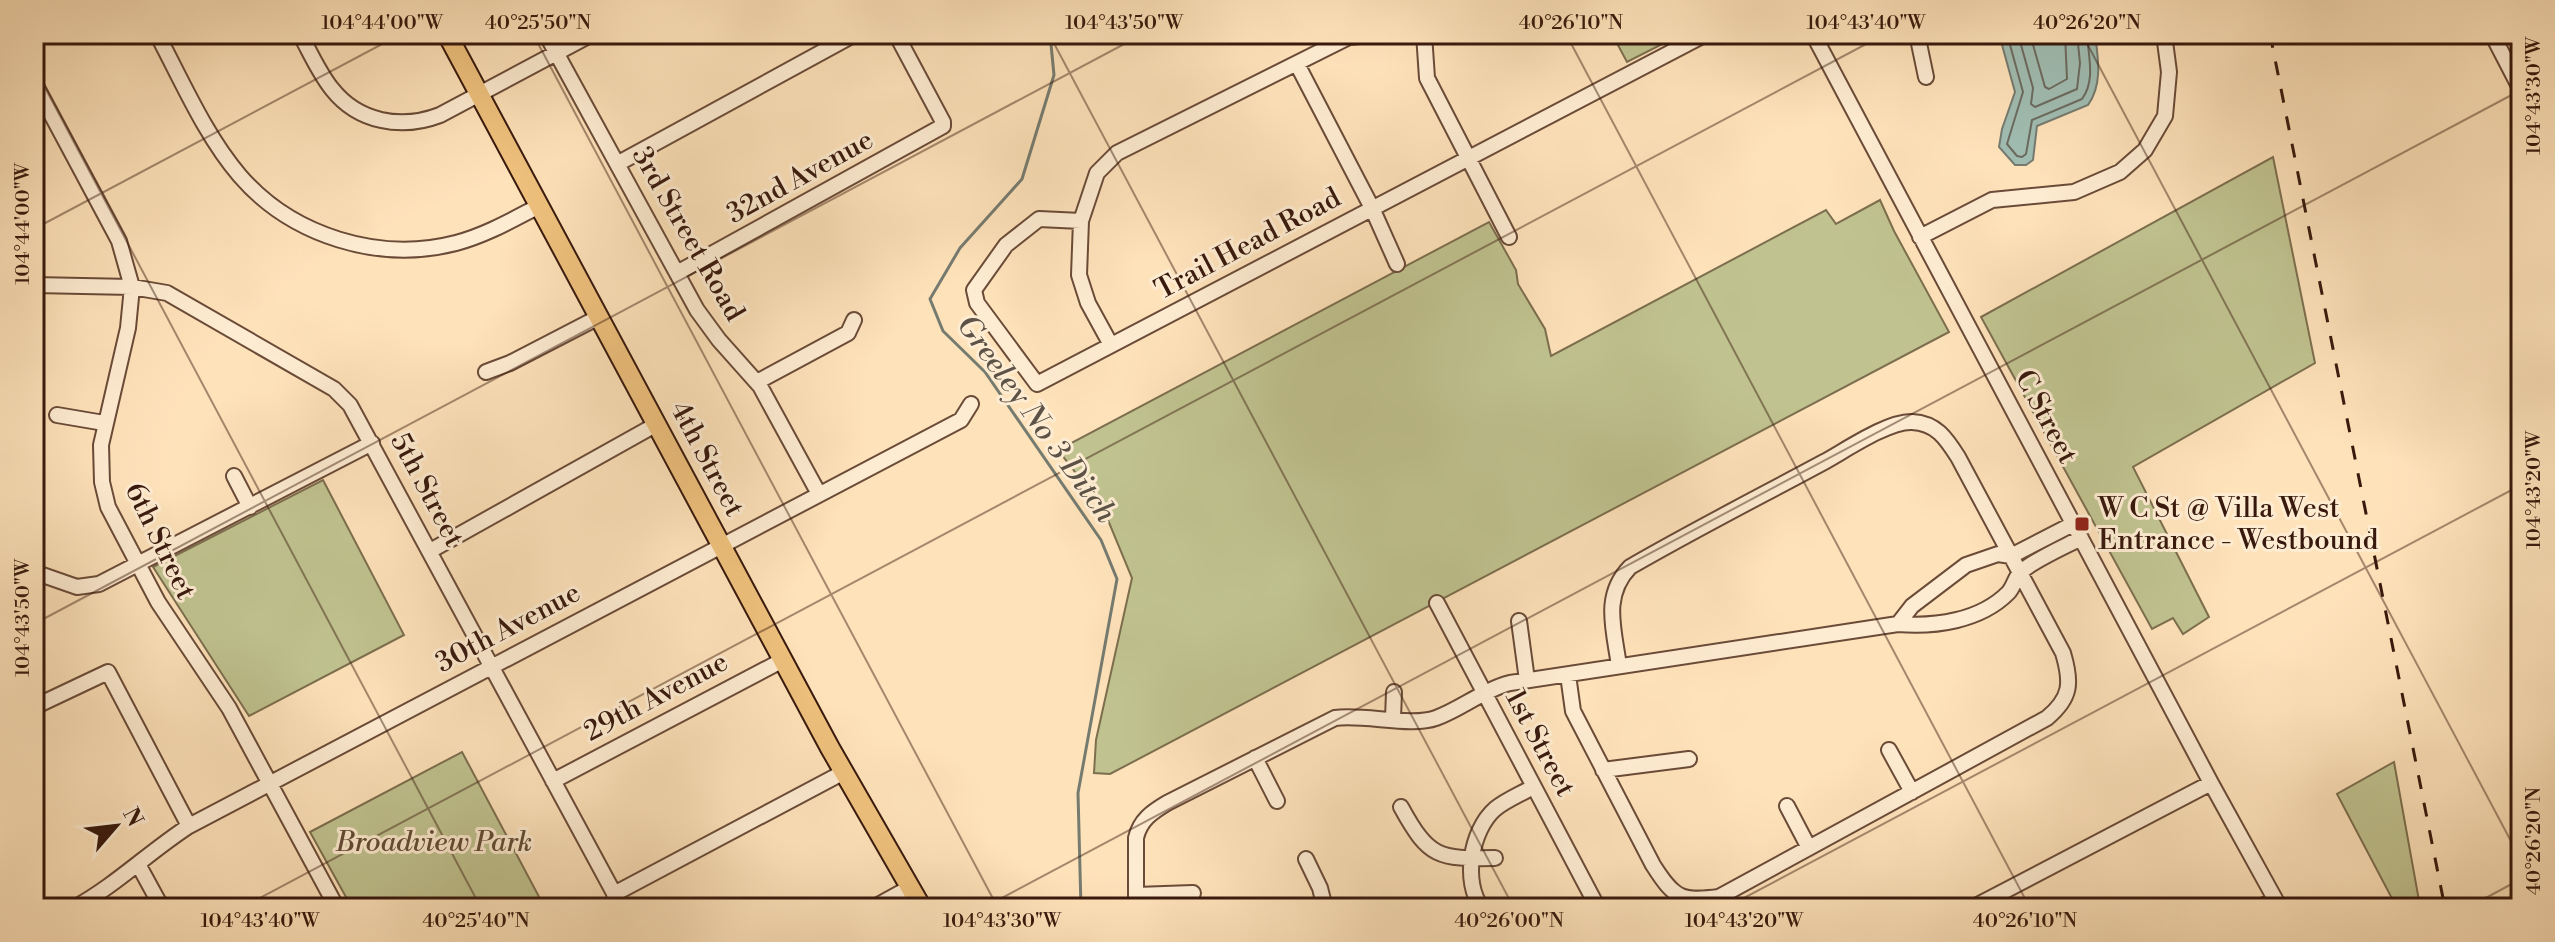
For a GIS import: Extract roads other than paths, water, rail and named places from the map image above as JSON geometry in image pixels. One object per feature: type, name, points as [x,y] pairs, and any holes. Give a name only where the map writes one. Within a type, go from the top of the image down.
[{"type":"main road","name":"4th Street","points":[[447,34],[783,660],[922,908]]},
{"type":"street","points":[[157,34],[219,147],[240,176],[264,200],[305,227],[349,243],[409,250],[466,239],[539,206]]},
{"type":"street","points":[[300,34],[332,89],[346,103],[374,119],[399,123],[429,119],[592,34]]},
{"type":"street","name":"3rd Street Road","points":[[546,34],[697,310],[757,382],[819,494]]},
{"type":"street","points":[[617,164],[855,34]]},
{"type":"street","name":"32nd Avenue","points":[[677,273],[943,126],[896,34]]},
{"type":"street","points":[[1111,345],[1088,303],[1079,275],[1081,221],[1097,173],[1117,153],[1349,37],[1380,34]]},
{"type":"street","points":[[1424,34],[1427,78],[1509,237]]},
{"type":"street","name":"Trail Head Road","points":[[1081,221],[1039,219],[1006,245],[974,290],[974,296],[1037,384],[1706,34]]},
{"type":"street","name":"C Street","points":[[1813,34],[2278,904]]},
{"type":"street","points":[[1917,34],[1926,77]]},
{"type":"street","points":[[1920,237],[1992,200],[2074,192],[2120,172],[2145,150],[2165,116],[2169,72],[2164,34]]},
{"type":"street","points":[[2492,34],[2521,90]]},
{"type":"street","points":[[1297,64],[1372,208],[1397,264]]},
{"type":"street","name":"6th Street","points":[[34,82],[119,241],[132,287],[128,328],[104,423],[100,462],[108,507],[171,622],[229,708],[337,908]]},
{"type":"street","name":"5th Street","points":[[34,285],[132,287],[167,293],[334,389],[350,405],[622,908]]},
{"type":"street","points":[[486,372],[510,363],[599,317]]},
{"type":"street","points":[[757,382],[848,333],[854,320]]},
{"type":"street","name":"30th Avenue","points":[[74,908],[97,896],[189,826],[961,420],[971,404]]},
{"type":"street","points":[[57,415],[104,423]]},
{"type":"street","points":[[1568,675],[1573,711],[1665,883],[1679,895],[1692,900],[1719,897],[2047,718],[2065,699],[2069,683],[2063,653],[1944,434],[1917,422],[1895,425],[1630,567],[1619,578],[1612,595],[1619,666]]},
{"type":"street","points":[[430,551],[657,424]]},
{"type":"street","points":[[34,572],[66,584],[87,587],[99,584],[372,443]]},
{"type":"street","points":[[234,476],[250,507]]},
{"type":"street","points":[[1898,624],[1912,606],[1952,573],[1983,558],[1998,554],[2011,556],[2073,524]]},
{"type":"street","points":[[1193,893],[1136,902],[1134,848],[1142,823],[1167,803],[1335,718],[1349,716],[1418,721],[1435,718],[1502,685],[1527,680],[1898,624],[1926,625],[1980,612],[2007,594],[2020,572],[2081,538]]},
{"type":"street","name":"1st Street","points":[[1437,603],[1598,908]]},
{"type":"street","points":[[1519,621],[1527,680]]},
{"type":"street","name":"29th Avenue","points":[[553,781],[783,660]]},
{"type":"street","points":[[34,707],[108,672],[189,826]]},
{"type":"street","points":[[1393,718],[1394,692]]},
{"type":"street","points":[[1889,750],[1912,792]]},
{"type":"street","points":[[1255,758],[1277,801]]},
{"type":"street","points":[[1603,770],[1689,759]]},
{"type":"street","points":[[614,894],[844,772]]},
{"type":"street","points":[[1972,908],[2211,783]]},
{"type":"street","points":[[1482,908],[1473,893],[1471,874],[1480,827],[1496,807],[1533,787]]},
{"type":"street","points":[[1787,806],[1809,848]]},
{"type":"street","points":[[1401,807],[1423,844],[1437,853],[1449,857],[1495,858]]},
{"type":"street","points":[[1306,859],[1320,888],[1325,908]]},
{"type":"street","points":[[138,864],[162,908]]},
{"type":"street","points":[[873,908],[911,887]]},
{"type":"street","points":[[2259,908],[2278,904]]},
{"type":"water","points":[[1999,34],[2095,34],[2098,71],[2093,97],[2088,105],[2037,126],[2033,160],[2026,165],[2015,165],[1999,147],[2015,92]]},
{"type":"waterway","name":"Greeley No 3 Ditch","points":[[1050,34],[1054,75],[1022,179],[960,248],[930,299],[943,331],[985,372],[1101,540],[1117,579],[1078,793],[1081,908]]},
{"type":"waterway","points":[[2439,908],[2498,902],[2515,908]]},
{"type":"railway","points":[[2270,34],[2445,908]]},
{"type":"place","name":"W C St @ Villa West Entrance - Westbound","points":[[2082,524]]},
{"type":"park label","name":"Broadview Park","points":[[434,842]]}]
